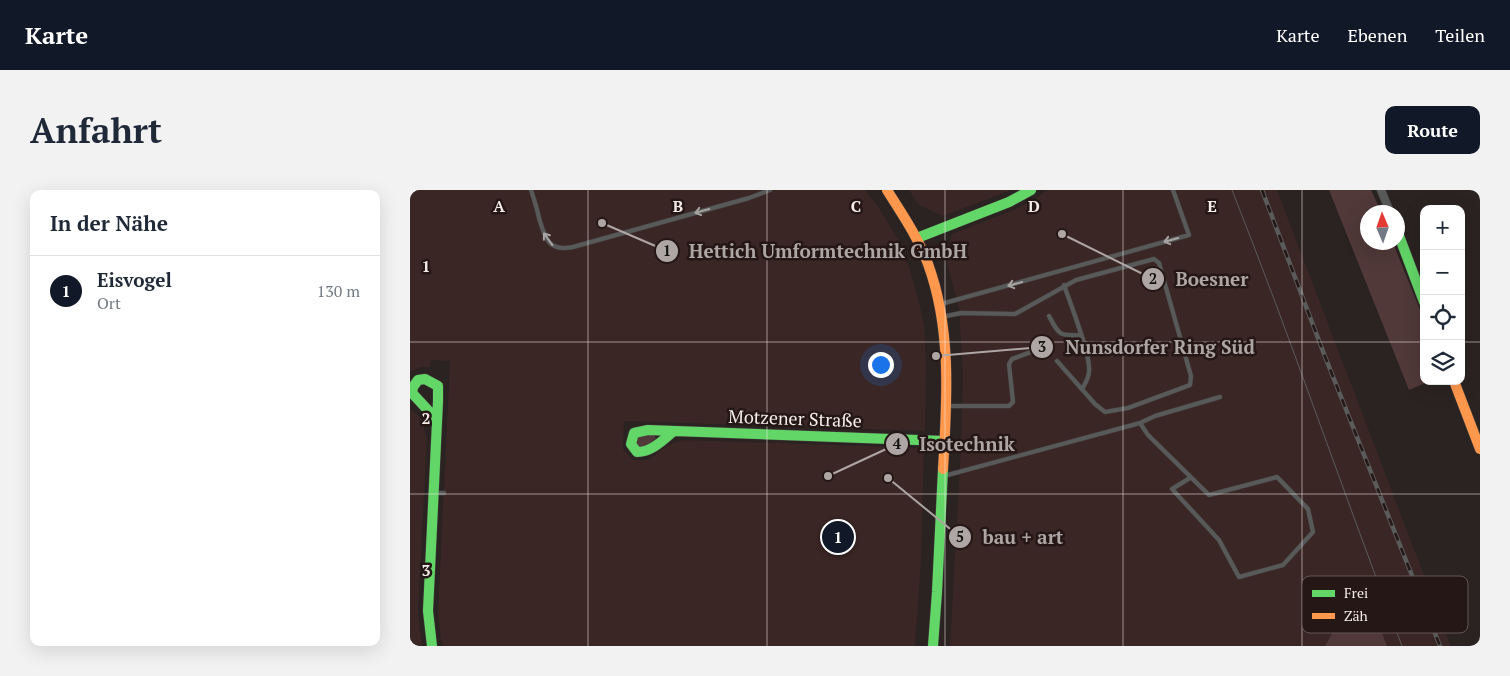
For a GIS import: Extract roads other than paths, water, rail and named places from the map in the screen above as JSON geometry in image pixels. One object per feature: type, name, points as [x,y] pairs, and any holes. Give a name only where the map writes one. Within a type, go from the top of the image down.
[{"type":"street","points":[[887,190],[917,238],[932,275],[940,304],[946,356],[946,406],[933,646]]},
{"type":"street","points":[[917,238],[1009,202],[1031,190]]},
{"type":"street","points":[[1381,190],[1387,205]]},
{"type":"street","points":[[1404,250],[1421,295]]},
{"type":"street","points":[[1456,385],[1480,449]]},
{"type":"street","points":[[432,646],[428,611],[439,493],[437,420]]},
{"type":"street","name":"Motzener Straße","points":[[674,431],[944,441]]},
{"type":"lane","points":[[531,190],[545,238],[550,244],[563,248],[749,198],[770,190]]},
{"type":"lane","points":[[940,304],[1189,235],[1173,190]]},
{"type":"lane","points":[[942,317],[961,313],[1015,314],[1076,280],[1154,259],[1159,263],[1191,376],[1190,384],[1187,387],[1128,408],[1111,412],[1101,410],[1057,361]]},
{"type":"lane","points":[[1064,285],[1086,351],[1089,371],[1082,389]]},
{"type":"lane","points":[[1049,316],[1058,333],[1065,336],[1081,335]]},
{"type":"lane","points":[[946,406],[1009,406],[1012,402],[1008,364],[1012,359],[1031,352]]},
{"type":"lane","points":[[942,477],[1140,423],[1155,416],[1220,397]]},
{"type":"lane","points":[[1140,423],[1148,435],[1209,495],[1277,477],[1308,510],[1313,532],[1283,565],[1239,577],[1219,540],[1172,489],[1190,478]]},
{"type":"tram line","points":[[1232,190],[1376,576]]},
{"type":"tram line","points":[[1397,633],[1402,646]]},
{"type":"railway","points":[[1262,190],[1324,354],[1412,576]]},
{"type":"railway","points":[[1435,633],[1440,646]]},
{"type":"place","name":"Hettich Umformtechnik GmbH","points":[[602,223]]},
{"type":"place","name":"Boesner","points":[[1062,234]]},
{"type":"place","name":"Nunsdorfer Ring Süd","points":[[936,356]]},
{"type":"place","name":"Isotechnik","points":[[828,476]]},
{"type":"place","name":"bau + art","points":[[888,478]]},
{"type":"place","name":"Eisvogel","points":[[838,537]]}]
